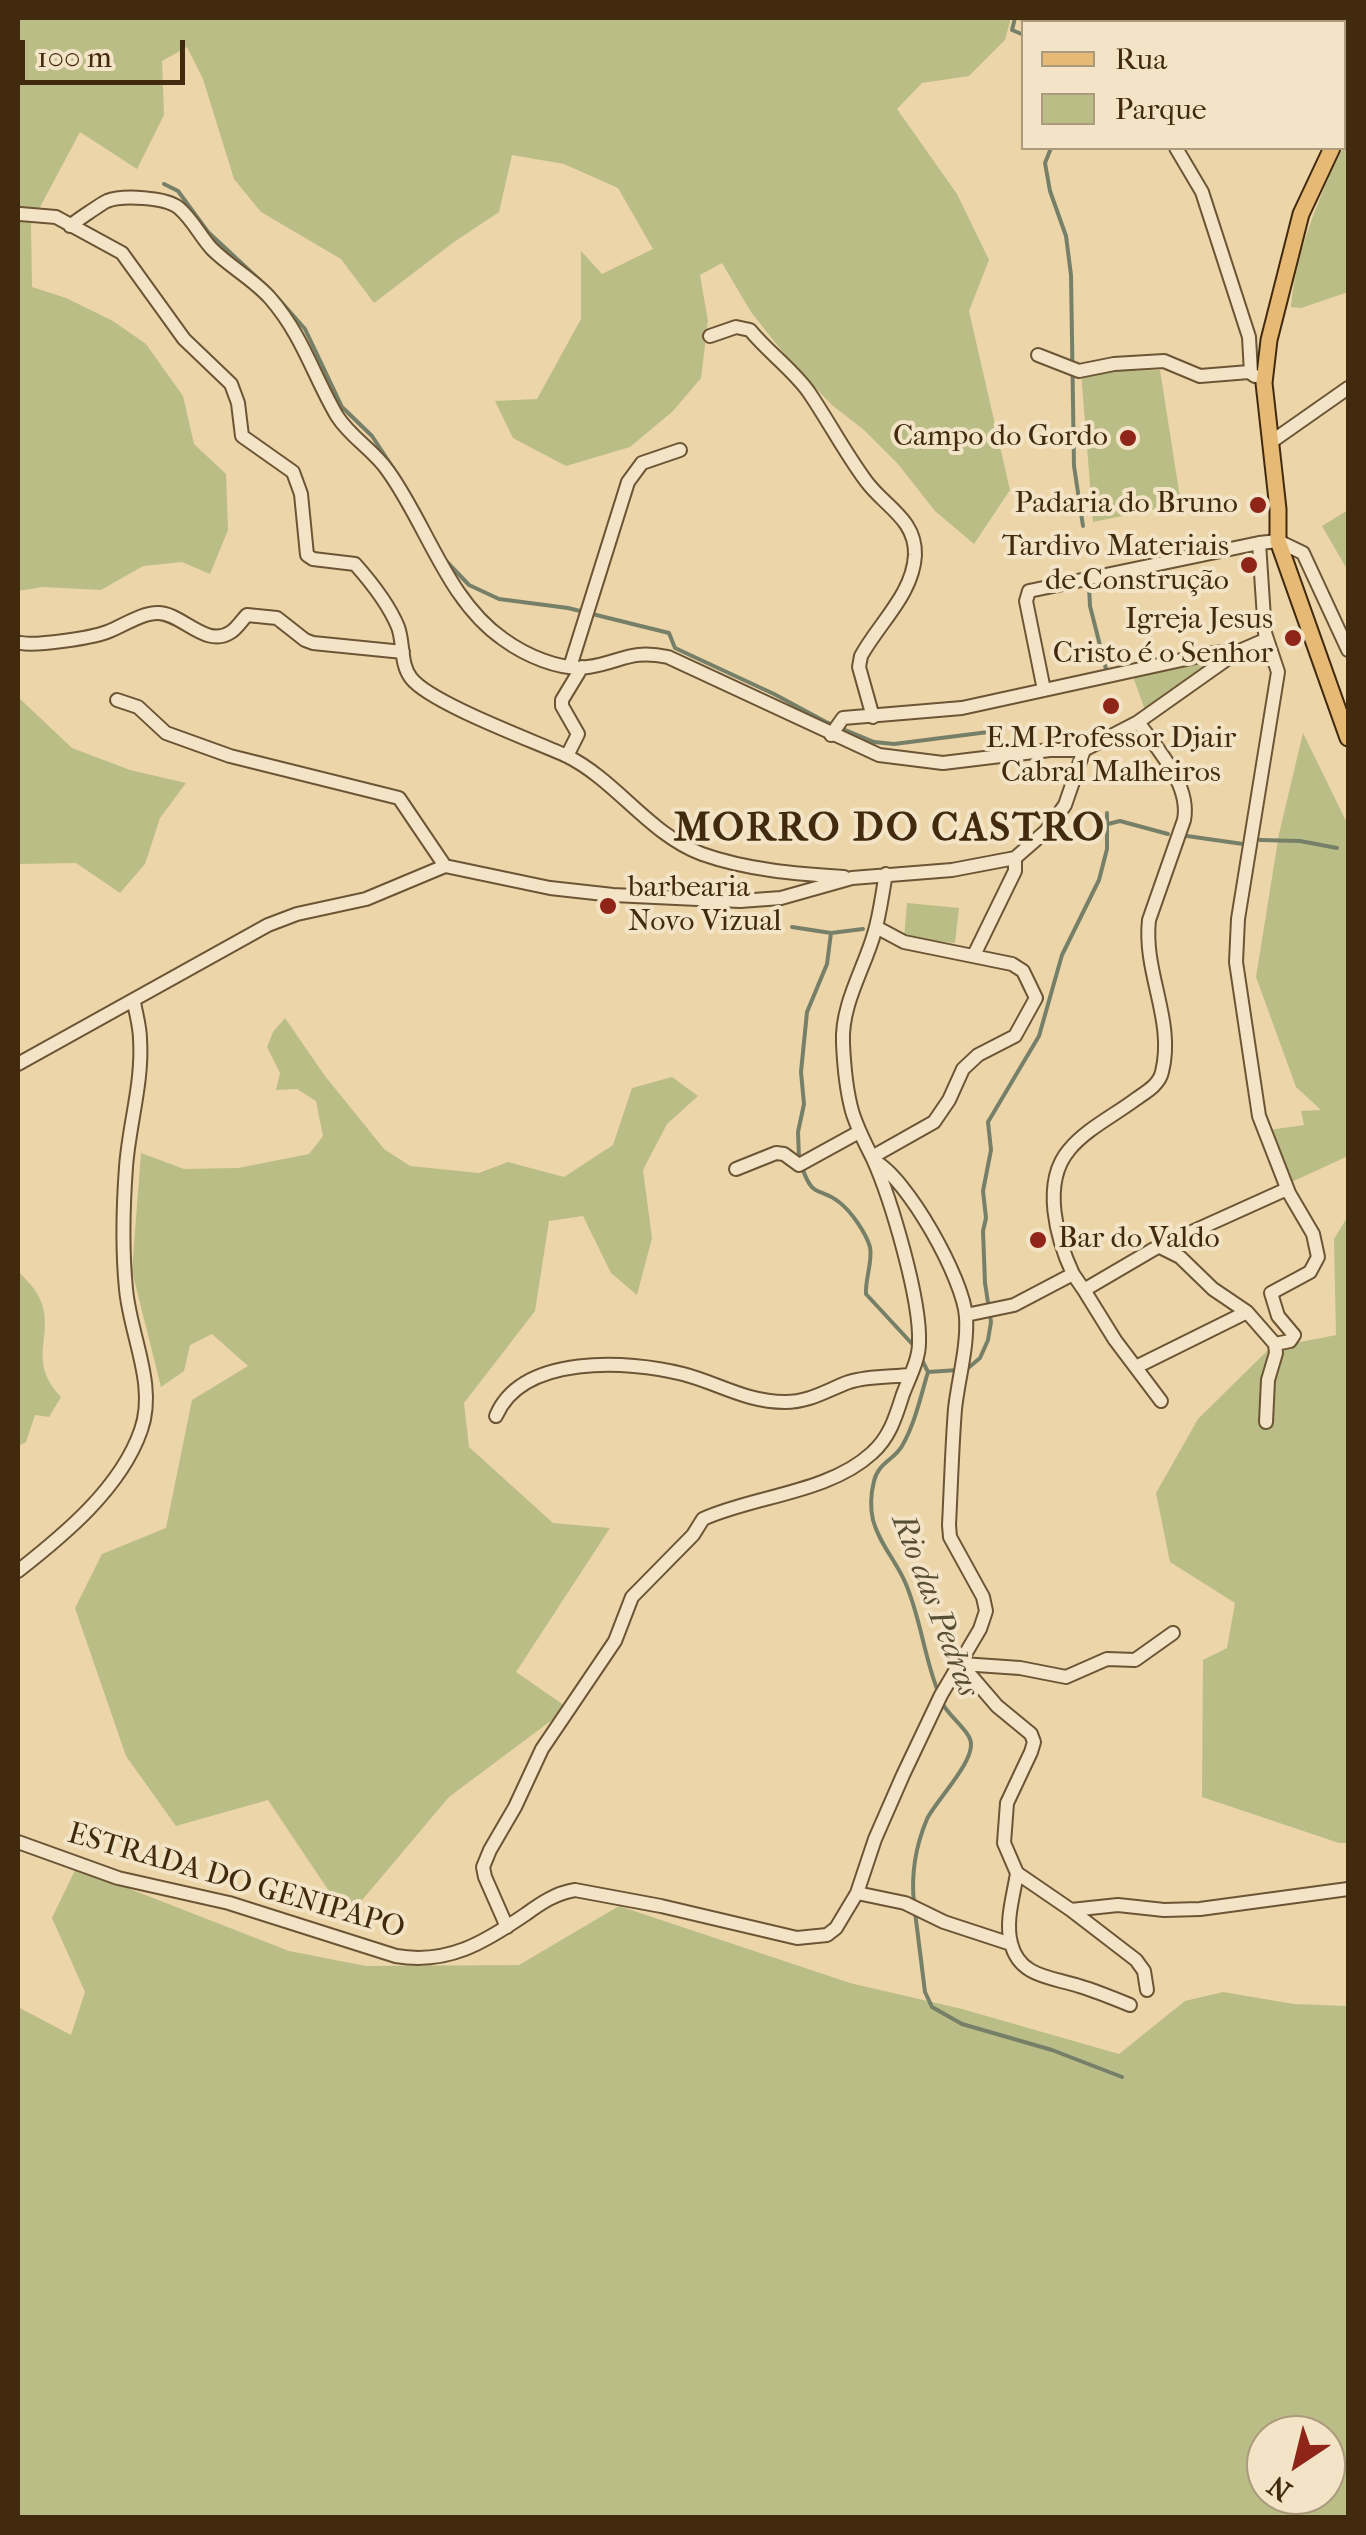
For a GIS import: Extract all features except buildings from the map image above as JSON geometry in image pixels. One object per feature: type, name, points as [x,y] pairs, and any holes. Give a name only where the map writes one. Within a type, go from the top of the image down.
[{"type":"main road","points":[[1331,150],[1298,226],[1258,378],[1271,442],[1278,541],[1348,738]]},
{"type":"street","points":[[1038,356],[1074,370],[1164,361],[1200,376],[1258,378],[1202,192],[1177,150]]},
{"type":"street","points":[[70,226],[99,204],[113,199],[149,197],[170,202],[190,218],[214,251],[265,294],[302,343],[344,426],[385,466],[476,613],[516,647],[576,667],[635,653],[668,658],[880,755],[919,762],[972,762],[1050,750],[1084,750],[1138,722],[1228,655]]},
{"type":"street","points":[[20,214],[56,217],[122,252],[184,339],[231,384],[242,436],[287,467],[296,478],[307,555],[355,564],[393,617],[409,676],[428,692],[567,756],[670,838],[690,848],[760,868],[852,878]]},
{"type":"street","points":[[710,336],[736,327],[750,330],[808,392],[864,478],[910,528],[915,554],[912,572],[862,656],[860,668],[873,717]]},
{"type":"street","points":[[1271,442],[1348,388]]},
{"type":"street","points":[[567,756],[578,734],[562,700],[576,667],[631,476],[654,457],[680,450]]},
{"type":"street","points":[[1044,690],[1026,601],[1030,591],[1258,543],[1278,541],[1303,553],[1348,650]]},
{"type":"street","points":[[1258,543],[1267,639],[1278,672],[1238,919],[1236,962],[1259,1116],[1287,1189],[1313,1234],[1318,1256],[1310,1272],[1271,1293],[1278,1316],[1294,1335],[1290,1341],[1275,1344]]},
{"type":"street","points":[[21,643],[34,645],[95,636],[144,615],[162,612],[203,633],[222,636],[234,630],[247,615],[267,615],[286,624],[304,640],[403,652]]},
{"type":"street","points":[[832,734],[844,718],[962,708],[1228,655],[1267,639]]},
{"type":"street","points":[[117,700],[142,710],[166,734],[230,756],[399,798],[445,866]]},
{"type":"street","points":[[1138,722],[1178,782],[1186,805],[1148,920],[1150,969],[1165,1025],[1162,1072],[1153,1086],[1077,1142],[1061,1163],[1055,1192],[1062,1250],[1073,1274],[1114,1340],[1161,1400]]},
{"type":"street","points":[[18,1064],[268,925],[297,914],[366,899],[445,866],[550,888],[613,896],[740,901],[794,896],[852,878],[952,870],[1015,858],[1046,831],[1065,805],[1084,750]]},
{"type":"street","points":[[974,955],[1015,871],[1015,858]]},
{"type":"street","points":[[507,1926],[485,1876],[485,1859],[542,1749],[615,1641],[632,1597],[693,1536],[703,1519],[808,1486],[870,1456],[892,1426],[919,1344],[914,1302],[898,1234],[873,1159],[859,1132],[846,1085],[842,1038],[855,984],[876,927],[886,874]]},
{"type":"street","points":[[873,1159],[934,1122],[963,1069],[986,1050],[1012,1039],[1036,1004],[1036,993],[1018,967],[904,942],[876,927]]},
{"type":"street","points":[[18,1572],[84,1516],[139,1436],[144,1420],[146,1390],[129,1316],[124,1256],[126,1166],[140,1057],[134,1002]]},
{"type":"street","points":[[736,1168],[780,1153],[799,1165],[859,1132]]},
{"type":"street","name":"ESTRADA DO GENIPAPO","points":[[18,1842],[118,1878],[230,1903],[419,1960],[477,1946],[541,1903],[575,1890],[797,1938],[827,1935],[836,1928],[857,1893],[896,1790],[986,1611],[983,1596],[950,1538],[949,1525],[955,1411],[966,1316],[948,1266],[918,1208],[896,1178],[873,1159]]},
{"type":"street","points":[[1084,1290],[1158,1246],[1287,1189]]},
{"type":"street","points":[[1158,1246],[1180,1257],[1213,1289],[1247,1312],[1275,1344],[1266,1422]]},
{"type":"street","points":[[966,1316],[1014,1306],[1073,1274]]},
{"type":"street","points":[[1136,1367],[1247,1312]]},
{"type":"street","points":[[496,1416],[513,1391],[549,1372],[577,1366],[605,1365],[682,1374],[752,1400],[786,1402],[824,1395],[849,1382],[910,1375]]},
{"type":"street","points":[[961,1664],[1020,1668],[1066,1677],[1107,1659],[1135,1660],[1173,1633]]},
{"type":"street","points":[[961,1664],[997,1706],[1031,1734],[1034,1742],[1007,1803],[1004,1824],[1004,1843],[1017,1872],[1136,1960],[1144,1971],[1148,1990]]},
{"type":"street","points":[[1017,1872],[1011,1944],[1032,1973],[1130,2005]]},
{"type":"street","points":[[1071,1910],[1118,1904],[1200,1910],[1348,1889]]},
{"type":"street","points":[[857,1893],[905,1903],[944,1922],[1011,1944]]},
{"type":"green space","points":[[18,18],[1011,18],[1005,40],[969,76],[922,83],[897,109],[957,194],[989,260],[969,311],[1010,490],[974,544],[935,511],[898,464],[793,365],[751,312],[722,263],[700,275],[708,321],[701,378],[673,411],[630,447],[566,466],[513,438],[495,401],[537,399],[581,319],[581,251],[602,274],[653,249],[618,188],[564,164],[512,155],[499,212],[374,303],[341,259],[261,212],[234,179],[203,79],[187,47],[162,61],[164,115],[137,169],[80,132],[31,224],[32,287],[66,298],[113,321],[146,344],[183,396],[194,444],[226,474],[228,530],[210,574],[182,562],[143,566],[101,590],[43,587],[18,591]]},
{"type":"green space","points":[[1015,18],[1134,18],[1132,20],[1021,22]]},
{"type":"green space","points":[[1348,138],[1348,292],[1301,308],[1291,307],[1298,263],[1312,220],[1342,150],[1346,150]]},
{"type":"green space","name":"Campo do Gordo","points":[[1160,370],[1181,504],[1093,522],[1081,372]]},
{"type":"green space","points":[[1348,510],[1348,571],[1322,526]]},
{"type":"green space","points":[[1218,652],[1224,660],[1146,713],[1131,671]]},
{"type":"green space","points":[[18,697],[72,748],[130,770],[186,783],[160,818],[145,864],[120,893],[76,863],[18,864]]},
{"type":"green space","points":[[1303,733],[1348,825],[1348,1156],[1285,1185],[1269,1130],[1304,1125],[1301,1111],[1321,1110],[1296,1087],[1256,977],[1279,834]]},
{"type":"green space","points":[[907,903],[959,908],[955,943],[904,938]]},
{"type":"green space","points":[[285,1018],[325,1076],[384,1149],[410,1166],[479,1173],[508,1162],[564,1177],[613,1145],[632,1088],[672,1077],[698,1096],[667,1124],[643,1170],[652,1238],[637,1295],[611,1273],[583,1216],[549,1221],[535,1311],[464,1403],[469,1447],[553,1523],[610,1528],[516,1672],[568,1708],[449,1797],[347,1918],[268,1800],[176,1826],[126,1756],[75,1608],[102,1554],[166,1528],[192,1400],[248,1366],[212,1334],[190,1345],[184,1371],[161,1387],[132,1271],[141,1153],[184,1169],[238,1168],[309,1154],[323,1136],[316,1101],[297,1089],[276,1090],[280,1073],[267,1047]]},
{"type":"green space","points":[[1348,1216],[1348,1843],[1339,1843],[1202,1797],[1203,1660],[1227,1648],[1235,1603],[1170,1562],[1156,1493],[1198,1419],[1270,1348],[1336,1335],[1334,1239]]},
{"type":"green space","points":[[18,1271],[42,1304],[45,1372],[61,1397],[49,1417],[35,1415],[26,1442],[18,1446]]},
{"type":"green space","points":[[76,1868],[289,1951],[366,1966],[519,1965],[619,1906],[850,1983],[962,2009],[1119,2054],[1185,2001],[1223,1992],[1294,2004],[1348,2006],[1348,2517],[18,2517],[18,2007],[71,2035],[85,1992],[52,1918]]},
{"type":"waterway","name":"Rio das Pedras","points":[[1015,18],[1012,30],[1021,34]]},
{"type":"waterway","name":"Rio das Pedras","points":[[1050,150],[1045,163],[1066,236],[1071,275],[1074,466],[1083,526]]},
{"type":"waterway","points":[[164,184],[178,191],[208,232],[266,286]]},
{"type":"waterway","points":[[276,296],[305,329],[342,407],[372,436],[393,468]]},
{"type":"waterway","points":[[447,562],[469,585],[499,599],[568,608],[669,633],[675,648],[874,742],[894,744],[1004,730]]},
{"type":"waterway","name":"Rio das Pedras","points":[[1089,586],[1090,606],[1106,669]]},
{"type":"waterway","name":"Rio das Pedras","points":[[967,1369],[980,1358],[991,1322],[983,1231],[983,1191],[991,1150],[988,1122],[1039,1036],[1062,955],[1099,880],[1107,849],[1107,813]]},
{"type":"waterway","points":[[1108,824],[1120,821],[1168,834]]},
{"type":"waterway","points":[[1187,836],[1243,844]]},
{"type":"waterway","points":[[1260,840],[1300,841],[1337,848]]},
{"type":"waterway","name":"Rio das Pedras","points":[[792,927],[831,933],[863,929]]},
{"type":"waterway","name":"Rio das Pedras","points":[[799,1158],[807,1012],[827,964],[831,933]]},
{"type":"waterway","name":"Rio das Pedras","points":[[802,1167],[813,1188],[839,1202],[862,1229],[871,1252],[866,1294],[915,1347]]},
{"type":"waterway","name":"Rio das Pedras","points":[[922,1360],[928,1372],[914,1419],[902,1446],[876,1475],[871,1505],[876,1528],[910,1596],[939,1694]]},
{"type":"waterway","name":"Rio das Pedras","points":[[928,1372],[958,1370]]},
{"type":"waterway","name":"Rio das Pedras","points":[[914,1903],[914,1871],[923,1829],[971,1747],[968,1735],[942,1703]]},
{"type":"waterway","name":"Rio das Pedras","points":[[915,1912],[925,1992],[932,2007],[962,2024],[1052,2050],[1122,2077]]},
{"type":"place","name":"Campo do Gordo","points":[[1128,438]]},
{"type":"place","name":"Padaria do Bruno","points":[[1258,505]]},
{"type":"place","name":"Tardivo Materiais de Construção","points":[[1249,565]]},
{"type":"place","name":"Igreja Jesus Cristo é o Senhor","points":[[1293,638]]},
{"type":"place","name":"E.M Professor Djair Cabral Malheiros","points":[[1111,706]]},
{"type":"place","name":"barbearia Novo Vizual","points":[[608,906]]},
{"type":"place","name":"Bar do Valdo","points":[[1038,1240]]},
{"type":"district","name":"MORRO DO CASTRO","points":[[890,830]]}]
